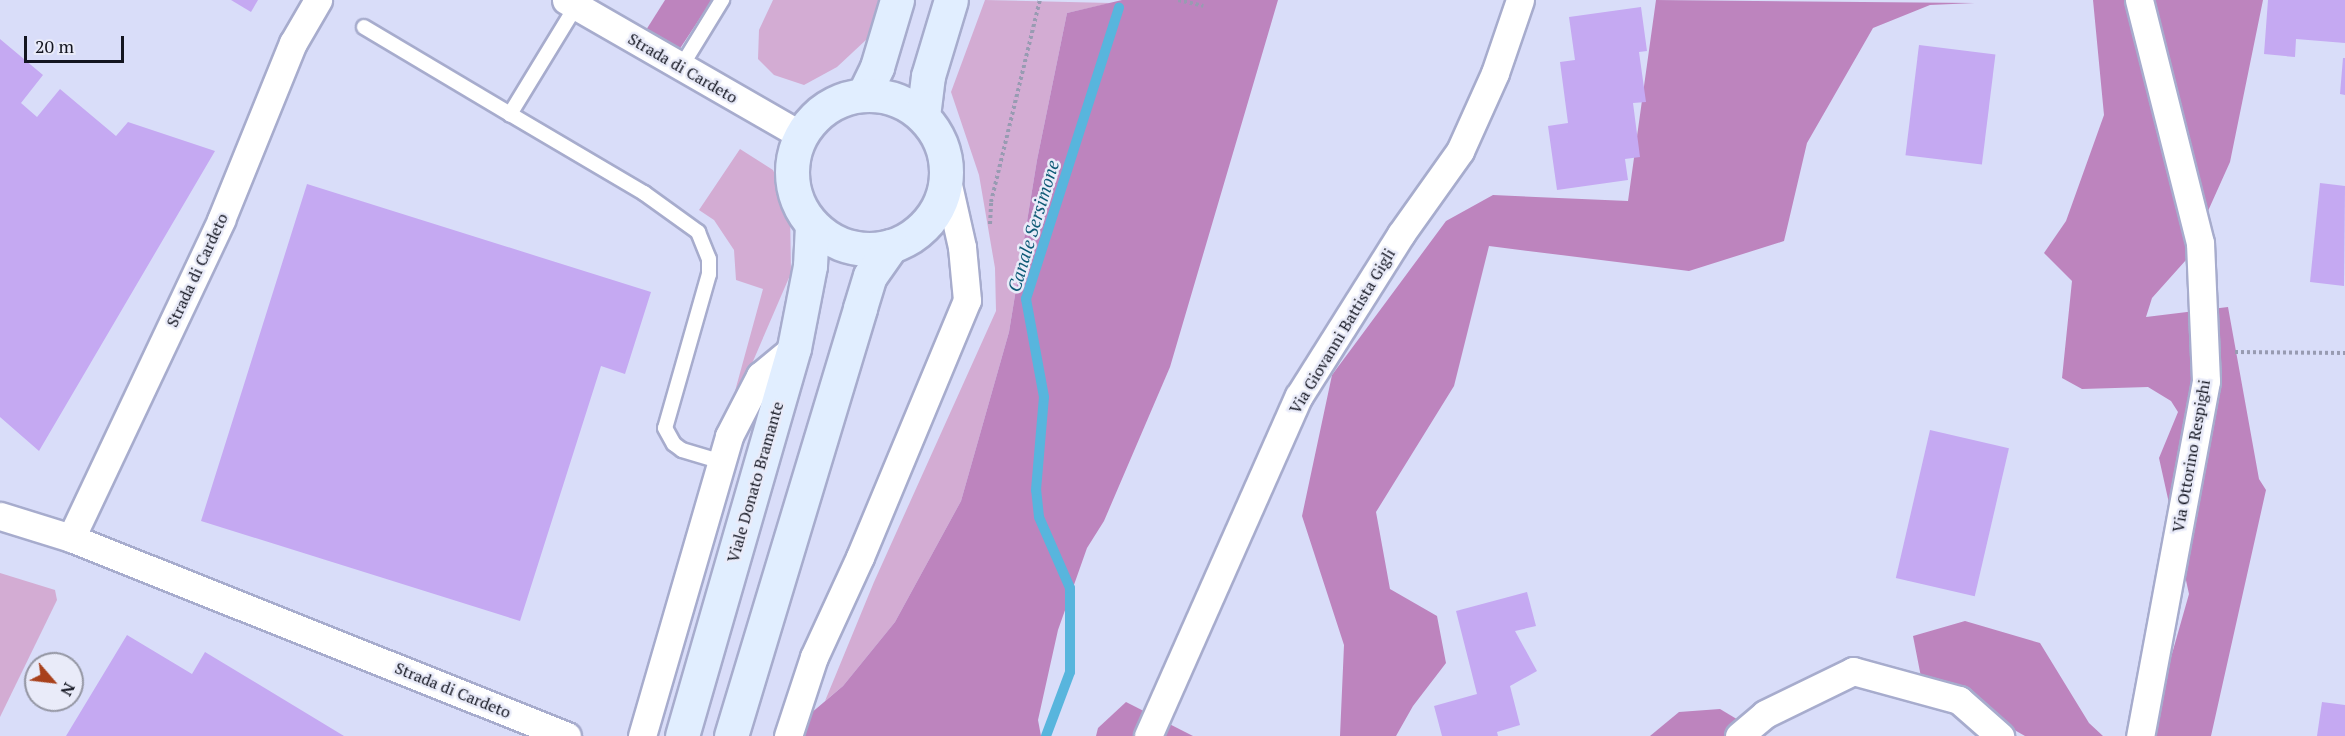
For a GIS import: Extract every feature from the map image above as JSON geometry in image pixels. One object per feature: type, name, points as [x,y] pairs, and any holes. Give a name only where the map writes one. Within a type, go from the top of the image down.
[{"type":"main road","points":[[864,94],[877,67],[897,0]]},
{"type":"main road","points":[[923,116],[928,76],[951,0]]},
{"type":"main road","points":[[864,94],[896,99],[923,116],[941,143],[946,176],[941,199],[929,220],[912,236],[891,246],[849,247],[812,225],[795,198],[792,182],[794,149],[801,135],[828,106],[864,94]]},
{"type":"main road","name":"Viale Donato Bramante","points":[[682,736],[794,348],[810,266],[812,225]]},
{"type":"main road","points":[[731,736],[870,276],[891,246]]},
{"type":"street","name":"Strada di Cardeto","points":[[71,538],[221,220],[293,43],[318,0]]},
{"type":"street","name":"Via Giovanni Battista Gigli","points":[[1149,736],[1299,396],[1401,234],[1460,151],[1495,73],[1520,0]]},
{"type":"street","name":"Via Ottorino Respighi","points":[[2139,0],[2200,243],[2206,381],[2140,736]]},
{"type":"street","name":"Strada di Cardeto","points":[[571,3],[801,135]]},
{"type":"street","points":[[788,736],[814,657],[915,429],[967,300],[962,247],[946,176]]},
{"type":"street","points":[[642,736],[729,436],[760,376],[794,348]]},
{"type":"street","name":"Strada di Cardeto","points":[[0,516],[71,538],[567,736]]},
{"type":"street","points":[[1739,736],[1765,714],[1853,670],[1959,700],[2000,736]]},
{"type":"lane","points":[[681,67],[722,0]]},
{"type":"lane","points":[[510,114],[571,3]]},
{"type":"lane","points":[[364,27],[645,193],[698,232],[710,259],[709,274],[665,428],[669,437],[682,450],[722,462]]},
{"type":"path","points":[[1178,0],[1203,6]]},
{"type":"path","points":[[2205,351],[2345,353]]},
{"type":"shaded area","points":[[665,0],[712,0],[675,56],[641,38]]},
{"type":"shaded area","points":[[773,0],[880,0],[867,39],[837,67],[804,85],[774,75],[758,59],[759,30]]},
{"type":"shaded area","points":[[985,0],[1111,3],[1067,13],[1037,160],[1009,332],[961,501],[895,622],[843,686],[825,701],[874,582],[996,311],[995,268],[979,175],[951,92]]},
{"type":"shaded area","points":[[1122,0],[1278,0],[1170,367],[1104,521],[1087,548],[1058,630],[1038,720],[1041,736],[784,736],[843,686],[895,622],[961,501],[1009,332],[1037,160],[1067,13]]},
{"type":"shaded area","points":[[1656,0],[1975,3],[1930,5],[1873,28],[1807,143],[1784,241],[1689,271],[1489,246],[1454,386],[1376,512],[1390,589],[1437,616],[1446,663],[1413,706],[1396,736],[1340,736],[1344,645],[1302,516],[1332,375],[1446,221],[1493,195],[1628,201]]},
{"type":"shaded area","points":[[2093,0],[2263,0],[2230,162],[2186,260],[2152,298],[2146,317],[2228,307],[2259,479],[2266,490],[2211,736],[2133,736],[2158,703],[2189,594],[2159,458],[2178,412],[2171,401],[2148,387],[2082,389],[2062,378],[2072,281],[2044,253],[2066,221],[2104,115]]},
{"type":"shaded area","points":[[740,149],[773,170],[790,208],[791,273],[726,424],[763,289],[736,280],[734,250],[714,220],[699,210]]},
{"type":"shaded area","points":[[0,573],[55,590],[57,600],[32,652],[24,652],[24,668],[0,717]]},
{"type":"shaded area","points":[[1965,621],[2040,643],[2089,723],[2103,736],[2025,736],[1921,677],[1913,636]]},
{"type":"shaded area","points":[[1126,702],[1193,736],[1096,736],[1098,728]]},
{"type":"shaded area","points":[[1720,709],[1765,736],[1650,736],[1679,712]]},
{"type":"building","points":[[231,0],[258,0],[251,12]]},
{"type":"building","points":[[2268,0],[2345,0],[2345,43],[2296,39],[2295,57],[2264,54]]},
{"type":"building","points":[[1641,7],[1647,51],[1639,52],[1646,102],[1633,103],[1640,157],[1625,159],[1628,180],[1557,190],[1548,126],[1568,123],[1560,62],[1575,60],[1569,17]]},
{"type":"building","points":[[0,39],[43,75],[21,103],[37,117],[60,89],[116,136],[128,122],[215,151],[39,451],[0,417]]},
{"type":"building","points":[[1919,45],[1995,54],[1982,165],[1905,155]]},
{"type":"building","points":[[2343,58],[2345,58],[2345,95],[2340,94]]},
{"type":"building","points":[[2320,183],[2345,186],[2344,286],[2310,282]]},
{"type":"building","points":[[307,184],[651,292],[625,374],[601,366],[520,621],[201,521]]},
{"type":"building","points":[[1930,430],[2009,448],[1975,596],[1896,578]]},
{"type":"building","points":[[1527,592],[1536,626],[1515,631],[1537,671],[1510,686],[1520,725],[1497,732],[1498,736],[1442,736],[1434,706],[1477,694],[1456,611]]},
{"type":"building","points":[[127,635],[192,674],[205,652],[344,736],[66,736],[80,712],[84,712],[84,706]]},
{"type":"building","points":[[2322,702],[2345,705],[2345,736],[2317,736]]},
{"type":"waterway","name":"Canale Sersimone","points":[[1046,736],[1070,672],[1070,588],[1039,517],[1036,490],[1044,397],[1026,299],[1119,7]]}]
